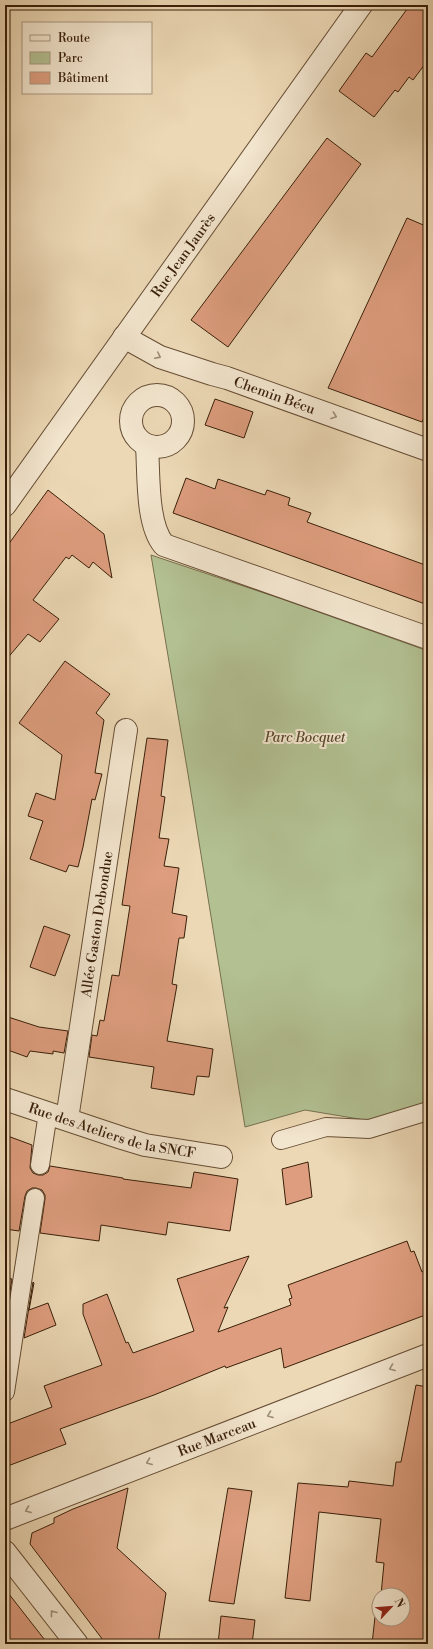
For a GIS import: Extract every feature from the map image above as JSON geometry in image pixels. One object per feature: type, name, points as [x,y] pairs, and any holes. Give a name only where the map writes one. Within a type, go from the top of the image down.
[{"type":"street","name":"Rue Jean Jaurès","points":[[5,505],[361,5]]},
{"type":"street","name":"Chemin Bécu","points":[[124,338],[166,360],[227,378],[427,448]]},
{"type":"street","points":[[147,446],[151,514],[158,538],[164,545],[428,638]]},
{"type":"street","name":"Allée Gaston Debondue","points":[[58,1116],[126,730]]},
{"type":"street","name":"Rue des Ateliers de la SNCF","points":[[5,1099],[122,1138],[145,1144],[220,1157]]},
{"type":"street","name":"Rue Marceau","points":[[5,1519],[428,1354]]},
{"type":"street","points":[[5,1552],[77,1644]]},
{"type":"lane","points":[[282,1140],[326,1126],[369,1129],[428,1111]]},
{"type":"lane","points":[[40,1165],[58,1116]]},
{"type":"lane","points":[[5,1392],[35,1198]]},
{"type":"green space","name":"Parc Bocquet","points":[[151,555],[285,600],[428,651],[428,1103],[371,1121],[305,1110],[245,1127]]},
{"type":"building","points":[[410,5],[428,5],[428,60],[413,80],[409,77],[398,92],[395,90],[374,117],[339,91],[366,53],[372,57]]},
{"type":"building","points":[[327,138],[361,164],[228,347],[191,320]]},
{"type":"building","points":[[407,218],[428,227],[428,409],[422,422],[328,388]]},
{"type":"building","points":[[215,399],[253,412],[244,438],[205,425]]},
{"type":"building","points":[[186,478],[215,489],[218,479],[265,495],[267,490],[290,498],[288,505],[311,513],[307,522],[428,566],[428,605],[173,513]]},
{"type":"building","points":[[48,490],[104,534],[112,578],[93,562],[89,568],[72,555],[69,559],[66,557],[33,600],[59,619],[40,642],[28,634],[5,661],[5,549]]},
{"type":"building","points":[[65,661],[110,694],[96,713],[104,720],[95,773],[102,774],[95,800],[92,799],[78,867],[69,865],[66,872],[30,859],[43,821],[28,816],[36,793],[55,800],[62,755],[19,723]]},
{"type":"building","points":[[147,738],[168,740],[161,796],[165,797],[159,838],[169,839],[164,866],[179,868],[172,913],[187,916],[184,938],[179,938],[172,984],[177,985],[167,1041],[213,1049],[209,1077],[197,1076],[194,1095],[151,1088],[154,1067],[89,1057],[92,1035],[97,1036],[100,1020],[104,1021],[112,975],[119,976],[130,906],[122,905]]},
{"type":"building","points":[[44,926],[70,935],[55,976],[30,967]]},
{"type":"building","points":[[5,1016],[39,1027],[68,1031],[64,1053],[53,1051],[53,1054],[30,1051],[27,1057],[5,1049]]},
{"type":"building","points":[[5,1135],[32,1145],[30,1168],[33,1173],[38,1175],[43,1175],[48,1172],[50,1166],[123,1179],[191,1188],[194,1172],[238,1179],[230,1231],[168,1222],[166,1235],[101,1225],[99,1241],[40,1233],[45,1195],[42,1190],[36,1188],[32,1188],[27,1191],[25,1196],[19,1231],[5,1229]]},
{"type":"building","points":[[308,1162],[312,1197],[286,1205],[282,1169]]},
{"type":"building","points":[[407,1241],[411,1252],[414,1251],[422,1272],[428,1269],[428,1314],[284,1368],[281,1348],[226,1368],[225,1366],[154,1395],[60,1429],[66,1444],[5,1467],[5,1425],[52,1407],[44,1386],[102,1365],[83,1314],[83,1304],[107,1294],[126,1343],[128,1342],[133,1353],[194,1331],[177,1279],[249,1256],[224,1308],[228,1307],[218,1332],[291,1305],[289,1299],[292,1298],[288,1285]]},
{"type":"building","points":[[5,1278],[12,1279],[5,1323]]},
{"type":"building","points":[[33,1282],[29,1310],[48,1303],[56,1325],[24,1338]]},
{"type":"building","points":[[416,1385],[428,1387],[428,1644],[372,1644],[374,1627],[411,1627],[411,1587],[382,1587],[384,1563],[376,1562],[381,1519],[319,1512],[310,1601],[285,1598],[298,1483],[348,1487],[349,1481],[393,1486],[396,1462],[401,1462]]},
{"type":"building","points":[[128,1488],[117,1548],[166,1593],[158,1644],[106,1644],[30,1544],[32,1533],[54,1523],[54,1518],[73,1509]]},
{"type":"building","points":[[228,1488],[252,1491],[234,1604],[209,1601]]},
{"type":"building","points":[[5,1589],[48,1644],[5,1644]]},
{"type":"building","points":[[221,1616],[255,1620],[252,1644],[218,1644]]}]
